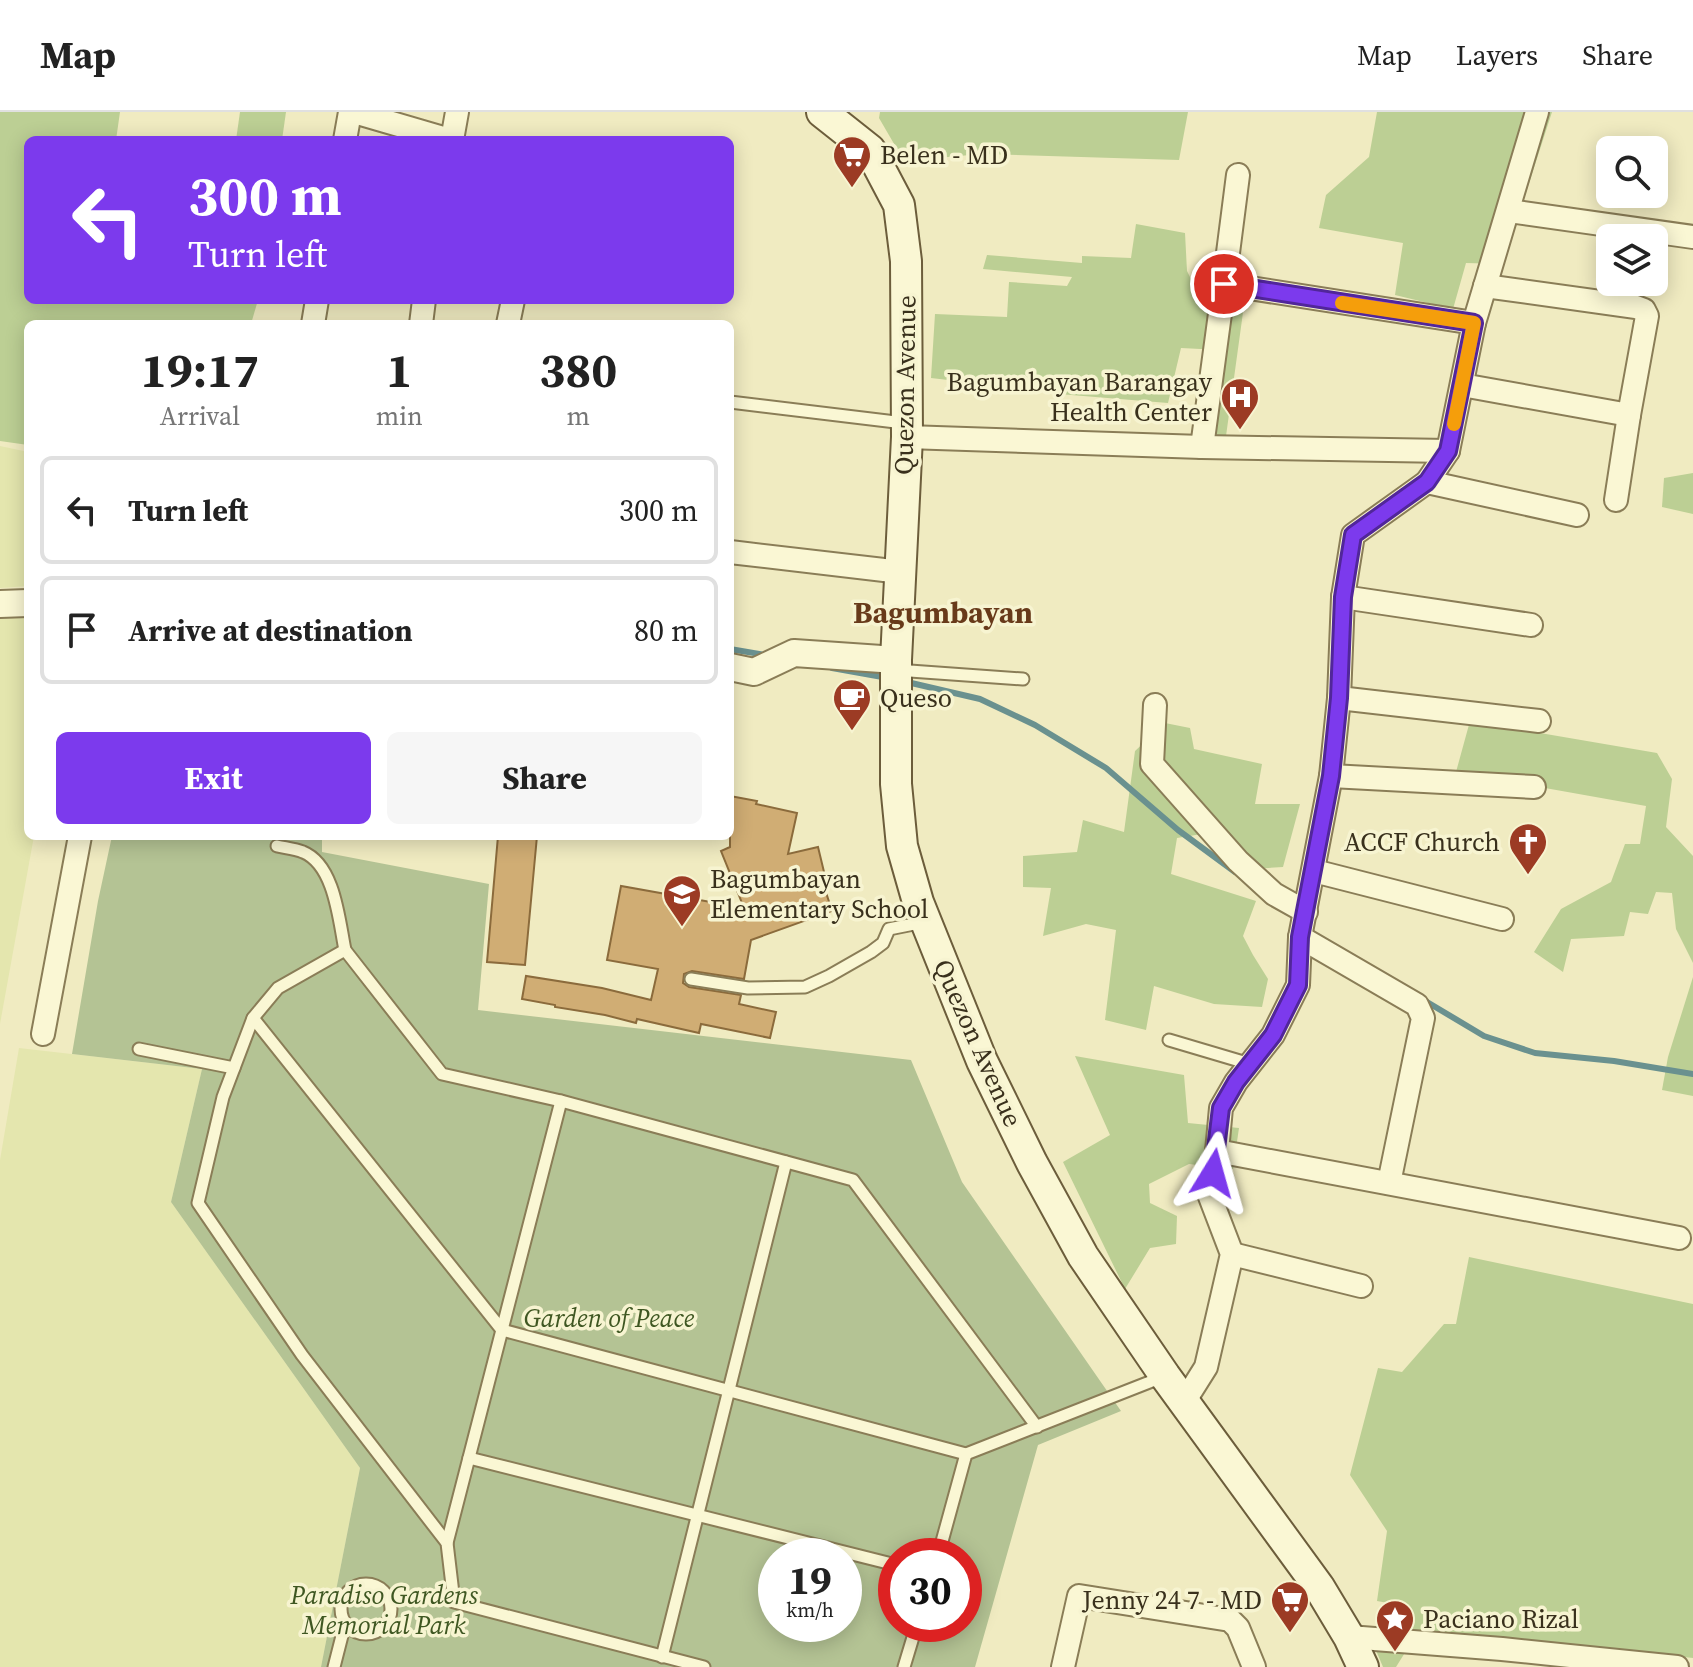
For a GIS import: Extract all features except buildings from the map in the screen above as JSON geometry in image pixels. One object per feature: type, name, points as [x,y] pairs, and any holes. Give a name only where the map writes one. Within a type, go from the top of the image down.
[{"type":"main road","name":"Quezon Avenue","points":[[822,112],[870,150],[899,205],[906,261],[907,430],[896,665],[896,784],[902,846],[925,922],[982,1061],[1032,1163],[1083,1256],[1165,1376],[1319,1587],[1363,1667]]},
{"type":"street","points":[[346,136],[352,112],[437,136]]},
{"type":"street","points":[[452,136],[457,112]]},
{"type":"street","points":[[1184,1402],[1206,1367],[1232,1254],[1209,1194],[1221,1108],[1236,1082],[1273,1035],[1298,985],[1300,937],[1331,776],[1339,698],[1343,597],[1353,535],[1427,482],[1448,451],[1474,323],[1537,112]]},
{"type":"street","points":[[1202,447],[1238,175]]},
{"type":"street","points":[[1509,211],[1693,237]]},
{"type":"street","points":[[1224,284],[1474,323]]},
{"type":"street","points":[[1485,286],[1644,310],[1647,316],[1616,500]]},
{"type":"street","points":[[1462,385],[1629,415]]},
{"type":"street","points":[[907,430],[1202,447],[1448,451]]},
{"type":"street","points":[[1427,482],[1577,515]]},
{"type":"street","points":[[734,552],[901,572]]},
{"type":"street","points":[[1343,597],[1531,625]]},
{"type":"street","points":[[0,604],[24,603]]},
{"type":"street","points":[[734,668],[754,672],[794,653],[896,665]]},
{"type":"street","points":[[1339,698],[1539,721]]},
{"type":"street","points":[[1155,705],[1152,764],[1238,861],[1274,894],[1306,912]]},
{"type":"street","points":[[1331,776],[1534,787]]},
{"type":"street","points":[[43,1034],[79,840]]},
{"type":"street","points":[[1314,871],[1502,919]]},
{"type":"street","points":[[1300,937],[1417,1005],[1423,1018],[1389,1183]]},
{"type":"street","points":[[1217,1151],[1679,1238]]},
{"type":"street","points":[[1232,1254],[1361,1286]]},
{"type":"street","points":[[1063,1667],[1079,1596],[1230,1620],[1238,1628],[1254,1667]]},
{"type":"street","points":[[1349,1637],[1677,1667]]},
{"type":"lane","points":[[734,403],[907,430]]},
{"type":"lane","points":[[896,665],[1023,679]]},
{"type":"lane","points":[[277,846],[305,853],[318,864],[332,887],[345,950],[442,1074],[561,1101],[853,1180],[1037,1427]]},
{"type":"lane","points":[[691,979],[748,988],[805,987],[871,952],[883,943],[889,929],[925,922]]},
{"type":"lane","points":[[345,950],[278,988],[253,1018],[223,1097],[198,1203],[302,1355],[447,1543]]},
{"type":"lane","points":[[253,1018],[502,1330],[966,1454],[1165,1376]]},
{"type":"lane","points":[[1169,1040],[1250,1064]]},
{"type":"lane","points":[[139,1049],[234,1068]]},
{"type":"lane","points":[[561,1101],[447,1543],[454,1602],[704,1667]]},
{"type":"lane","points":[[662,1657],[786,1162]]},
{"type":"lane","points":[[943,1538],[966,1454]]},
{"type":"lane","points":[[469,1458],[878,1560]]},
{"type":"lane","points":[[334,1667],[345,1624],[340,1607],[348,1591],[364,1584],[381,1589],[387,1595],[392,1612],[384,1628],[377,1633],[359,1634],[345,1624]]},
{"type":"lane","points":[[904,1667],[912,1642]]},
{"type":"green space","points":[[0,112],[120,112],[117,136],[24,136],[24,304],[257,304],[252,320],[24,320],[24,444],[0,441]]},
{"type":"green space","points":[[240,112],[286,112],[283,136],[237,136]]},
{"type":"green space","points":[[880,112],[1188,112],[1179,160],[981,154],[904,161],[879,118]]},
{"type":"green space","points":[[1377,112],[1552,112],[1503,264],[1466,263],[1453,309],[1395,295],[1403,243],[1319,228],[1326,195],[1369,157]]},
{"type":"green space","points":[[1136,224],[1185,233],[1187,271],[1197,291],[1245,298],[1226,436],[1208,439],[1220,350],[1181,348],[1168,403],[1047,393],[931,378],[935,314],[1007,317],[1009,282],[1067,286],[1072,277],[983,269],[987,255],[1082,263],[1082,256],[1131,258]]},
{"type":"green space","points":[[0,446],[24,451],[24,586],[0,588]]},
{"type":"green space","points":[[1693,473],[1693,514],[1662,507],[1664,478]]},
{"type":"green space","points":[[24,614],[24,840],[33,840],[0,1024],[0,615]]},
{"type":"green space","points":[[1470,721],[1657,753],[1672,779],[1666,827],[1693,856],[1693,963],[1676,929],[1672,893],[1656,892],[1648,914],[1630,912],[1624,936],[1571,939],[1563,972],[1534,952],[1561,909],[1611,882],[1625,844],[1640,844],[1646,806],[1456,772]]},
{"type":"green space","points":[[1165,723],[1190,728],[1194,749],[1262,764],[1255,804],[1300,804],[1283,867],[1252,869],[1202,834],[1177,838],[1171,874],[1256,901],[1243,936],[1268,979],[1262,1007],[1214,1004],[1154,986],[1146,1030],[1105,1020],[1116,930],[1086,924],[1043,936],[1051,888],[1023,887],[1023,856],[1077,852],[1083,820],[1124,832],[1135,751]]},
{"type":"green space","name":"Garden of Peace","points":[[111,840],[322,840],[322,852],[489,884],[478,1010],[911,1060],[962,1182],[1121,1411],[1038,1445],[975,1667],[321,1667],[360,1468],[171,1202],[202,1069],[72,1054]]},
{"type":"green space","points":[[1693,977],[1693,1096],[1662,1090],[1668,1057]]},
{"type":"green space","points":[[19,1048],[202,1069],[171,1202],[360,1468],[321,1667],[0,1667],[0,1160]]},
{"type":"green space","points":[[1075,1056],[1184,1075],[1188,1123],[1239,1128],[1233,1169],[1189,1164],[1149,1184],[1150,1203],[1177,1216],[1176,1244],[1150,1248],[1125,1289],[1063,1162],[1110,1135]]},
{"type":"green space","points":[[1469,1257],[1693,1304],[1693,1658],[1524,1639],[1519,1643],[1404,1633],[1410,1607],[1377,1601],[1387,1531],[1350,1475],[1378,1368],[1402,1372],[1444,1324],[1456,1324]]},
{"type":"green space","points":[[1375,1648],[1406,1651],[1396,1667],[1383,1667]]},
{"type":"waterway","points":[[734,650],[766,655]]},
{"type":"waterway","points":[[832,668],[888,678]]},
{"type":"waterway","points":[[907,682],[980,699],[1035,725],[1106,768],[1178,830],[1235,872]]},
{"type":"waterway","points":[[1422,999],[1484,1036],[1535,1053],[1614,1061],[1693,1074]]},
{"type":"slow traffic","points":[[1342,303],[1474,323],[1454,424]]},
{"type":"place","name":"Belen - MD","points":[[852,189]]},
{"type":"place","name":"Bagumbayan Barangay Health Center","points":[[1240,431]]},
{"type":"place","name":"Queso","points":[[852,732]]},
{"type":"place","name":"ACCF Church","points":[[1528,876]]},
{"type":"place","name":"Bagumbayan Elementary School","points":[[682,928]]},
{"type":"place","name":"Jenny 24 7 - MD","points":[[1290,1634]]},
{"type":"place","name":"Paciano Rizal","points":[[1395,1653]]},
{"type":"district","name":"Bagumbayan","points":[[943,613]]},
{"type":"route","points":[[1213,1173],[1221,1108],[1236,1082],[1273,1035],[1298,985],[1300,937],[1331,776],[1339,698],[1343,597],[1353,535],[1427,482],[1448,451],[1474,323],[1224,284]]},
{"type":"park label","name":"Paradiso Gardens Memorial Park","points":[[384,1610]]}]
